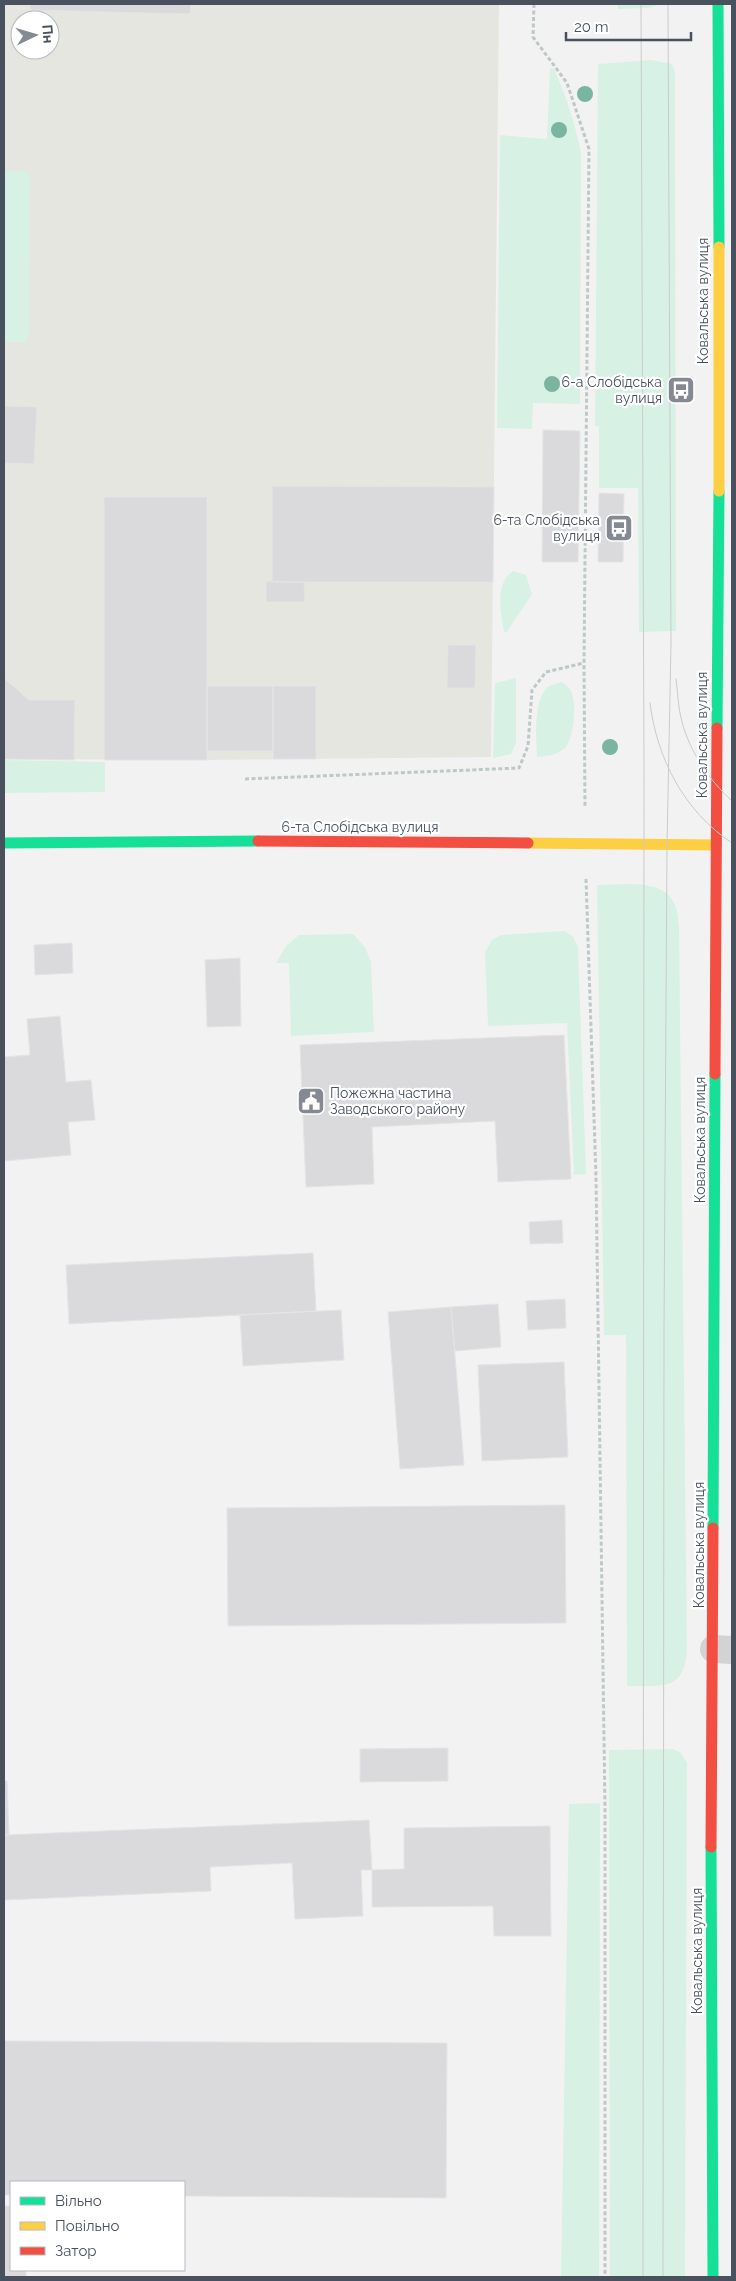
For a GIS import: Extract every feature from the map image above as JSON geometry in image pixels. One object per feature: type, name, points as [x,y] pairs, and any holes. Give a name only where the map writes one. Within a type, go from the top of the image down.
[{"type":"street","name":"Ковальська вулиця","points":[[713,2277],[711,1900],[723,1649],[720,928],[716,845],[719,407],[718,4]]},
{"type":"street","name":"6-та Слобідська вулиця","points":[[4,843],[249,841],[716,845]]},
{"type":"path","points":[[534,4],[533,37],[567,83],[589,149],[584,663],[586,892],[596,1177],[606,1808],[606,2277]]},
{"type":"path","points":[[245,779],[519,768],[528,746],[532,690],[546,672],[584,663]]},
{"type":"shaded area","points":[[4,4],[499,4],[491,757],[207,760],[4,759]]},
{"type":"green space","points":[[618,4],[660,4],[649,8],[618,9]]},
{"type":"green space","points":[[651,60],[672,64],[675,72],[676,631],[639,632],[638,488],[599,488],[599,426],[595,426],[598,64]]},
{"type":"green space","points":[[550,68],[554,69],[566,100],[581,153],[580,404],[533,403],[532,429],[497,428],[500,135],[547,139]]},
{"type":"green space","points":[[4,171],[23,171],[28,173],[30,178],[29,335],[25,342],[4,342]]},
{"type":"green space","points":[[513,571],[526,575],[532,594],[506,633],[502,623],[500,598],[503,583]]},
{"type":"green space","points":[[516,678],[516,743],[511,754],[493,758],[495,683]]},
{"type":"green space","points":[[563,682],[570,690],[574,703],[573,728],[569,742],[560,752],[537,757],[536,720],[540,701],[548,687]]},
{"type":"green space","points":[[4,760],[105,762],[105,792],[4,793]]},
{"type":"green space","points":[[641,884],[662,890],[675,905],[679,928],[687,1650],[681,1674],[669,1684],[660,1686],[627,1686],[626,1335],[604,1335],[597,885]]},
{"type":"green space","points":[[565,931],[573,937],[578,947],[586,1174],[574,1175],[567,1023],[488,1026],[485,952],[492,940],[501,935]]},
{"type":"green space","points":[[353,934],[365,947],[371,962],[374,1032],[291,1036],[289,963],[276,963],[286,946],[299,935]]},
{"type":"green space","points":[[673,1749],[681,1753],[687,1763],[685,2277],[610,2277],[609,1750]]},
{"type":"green space","points":[[600,1803],[599,2277],[561,2277],[569,1804]]},
{"type":"building","points":[[30,4],[191,4],[190,14],[30,10]]},
{"type":"building","points":[[4,406],[37,407],[34,464],[4,463]]},
{"type":"building","points":[[543,430],[580,431],[578,562],[542,562]]},
{"type":"building","points":[[272,486],[494,487],[493,582],[272,582]]},
{"type":"building","points":[[599,493],[624,494],[623,562],[598,562]]},
{"type":"building","points":[[104,497],[207,497],[207,760],[104,760]]},
{"type":"building","points":[[266,581],[304,582],[305,602],[266,602]]},
{"type":"building","points":[[448,645],[476,645],[475,688],[447,688]]},
{"type":"building","points":[[4,678],[29,700],[75,700],[74,760],[4,759]]},
{"type":"building","points":[[207,686],[273,686],[273,751],[207,751]]},
{"type":"building","points":[[273,686],[316,686],[316,759],[273,759]]},
{"type":"building","points":[[72,943],[73,973],[35,975],[34,945]]},
{"type":"building","points":[[240,958],[241,1026],[207,1027],[205,960]]},
{"type":"building","points":[[60,1016],[66,1082],[91,1080],[95,1120],[68,1122],[71,1155],[4,1161],[4,1057],[30,1055],[27,1019]]},
{"type":"building","name":"Пожежна частина Заводського району","points":[[564,1035],[571,1179],[498,1182],[495,1121],[372,1127],[374,1184],[306,1187],[300,1045]]},
{"type":"building","points":[[562,1220],[563,1243],[530,1244],[529,1222]]},
{"type":"building","points":[[313,1253],[316,1311],[69,1324],[66,1265]]},
{"type":"building","points":[[565,1299],[566,1328],[528,1330],[526,1301]]},
{"type":"building","points":[[498,1304],[501,1347],[455,1351],[451,1307]]},
{"type":"building","points":[[451,1307],[464,1465],[400,1469],[388,1312]]},
{"type":"building","points":[[341,1310],[344,1360],[243,1366],[240,1315]]},
{"type":"building","points":[[564,1362],[568,1457],[482,1461],[478,1365]]},
{"type":"building","points":[[565,1505],[566,1623],[228,1626],[227,1508]]},
{"type":"building","points":[[448,1748],[448,1781],[360,1782],[360,1749]]},
{"type":"building","points":[[4,1781],[7,1781],[9,1834],[4,1835]]},
{"type":"building","points":[[369,1820],[372,1870],[361,1870],[363,1916],[295,1919],[292,1863],[210,1867],[211,1891],[4,1900],[4,1835]]},
{"type":"building","points":[[550,1826],[551,1936],[494,1936],[493,1906],[372,1907],[372,1870],[404,1869],[404,1828]]},
{"type":"building","points":[[4,2041],[447,2043],[446,2198],[185,2196],[185,2181],[10,2181],[10,2195],[4,2195]]},
{"type":"building","points":[[4,2206],[10,2206],[10,2271],[26,2271],[26,2277],[4,2277]]},
{"type":"tram line","points":[[641,4],[644,768],[643,2277]]},
{"type":"tram line","points":[[663,2277],[664,1331],[667,845],[671,644],[668,4]]},
{"type":"tram line","points":[[676,679],[681,717],[695,755],[708,775],[732,801]]},
{"type":"tram line","points":[[650,703],[659,744],[676,782],[700,816],[732,843]]},
{"type":"traffic: fast","points":[[718,4],[719,247]]},
{"type":"traffic: fast","points":[[717,728],[719,491]]},
{"type":"traffic: fast","points":[[4,843],[258,841]]},
{"type":"traffic: fast","points":[[713,1528],[715,1074]]},
{"type":"traffic: fast","points":[[711,1847],[713,2277]]},
{"type":"traffic: slow","points":[[719,247],[719,491]]},
{"type":"traffic: slow","points":[[528,843],[716,845]]},
{"type":"traffic: jam","points":[[715,1074],[717,728]]},
{"type":"traffic: jam","points":[[258,841],[528,843]]},
{"type":"traffic: jam","points":[[711,1847],[713,1528]]},
{"type":"place","name":"6-а Слобідська вулиця","points":[[681,390]]},
{"type":"place","name":"6-та Слобідська вулиця","points":[[619,528]]},
{"type":"place","name":"Пожежна частина Заводського району","points":[[311,1101]]}]
